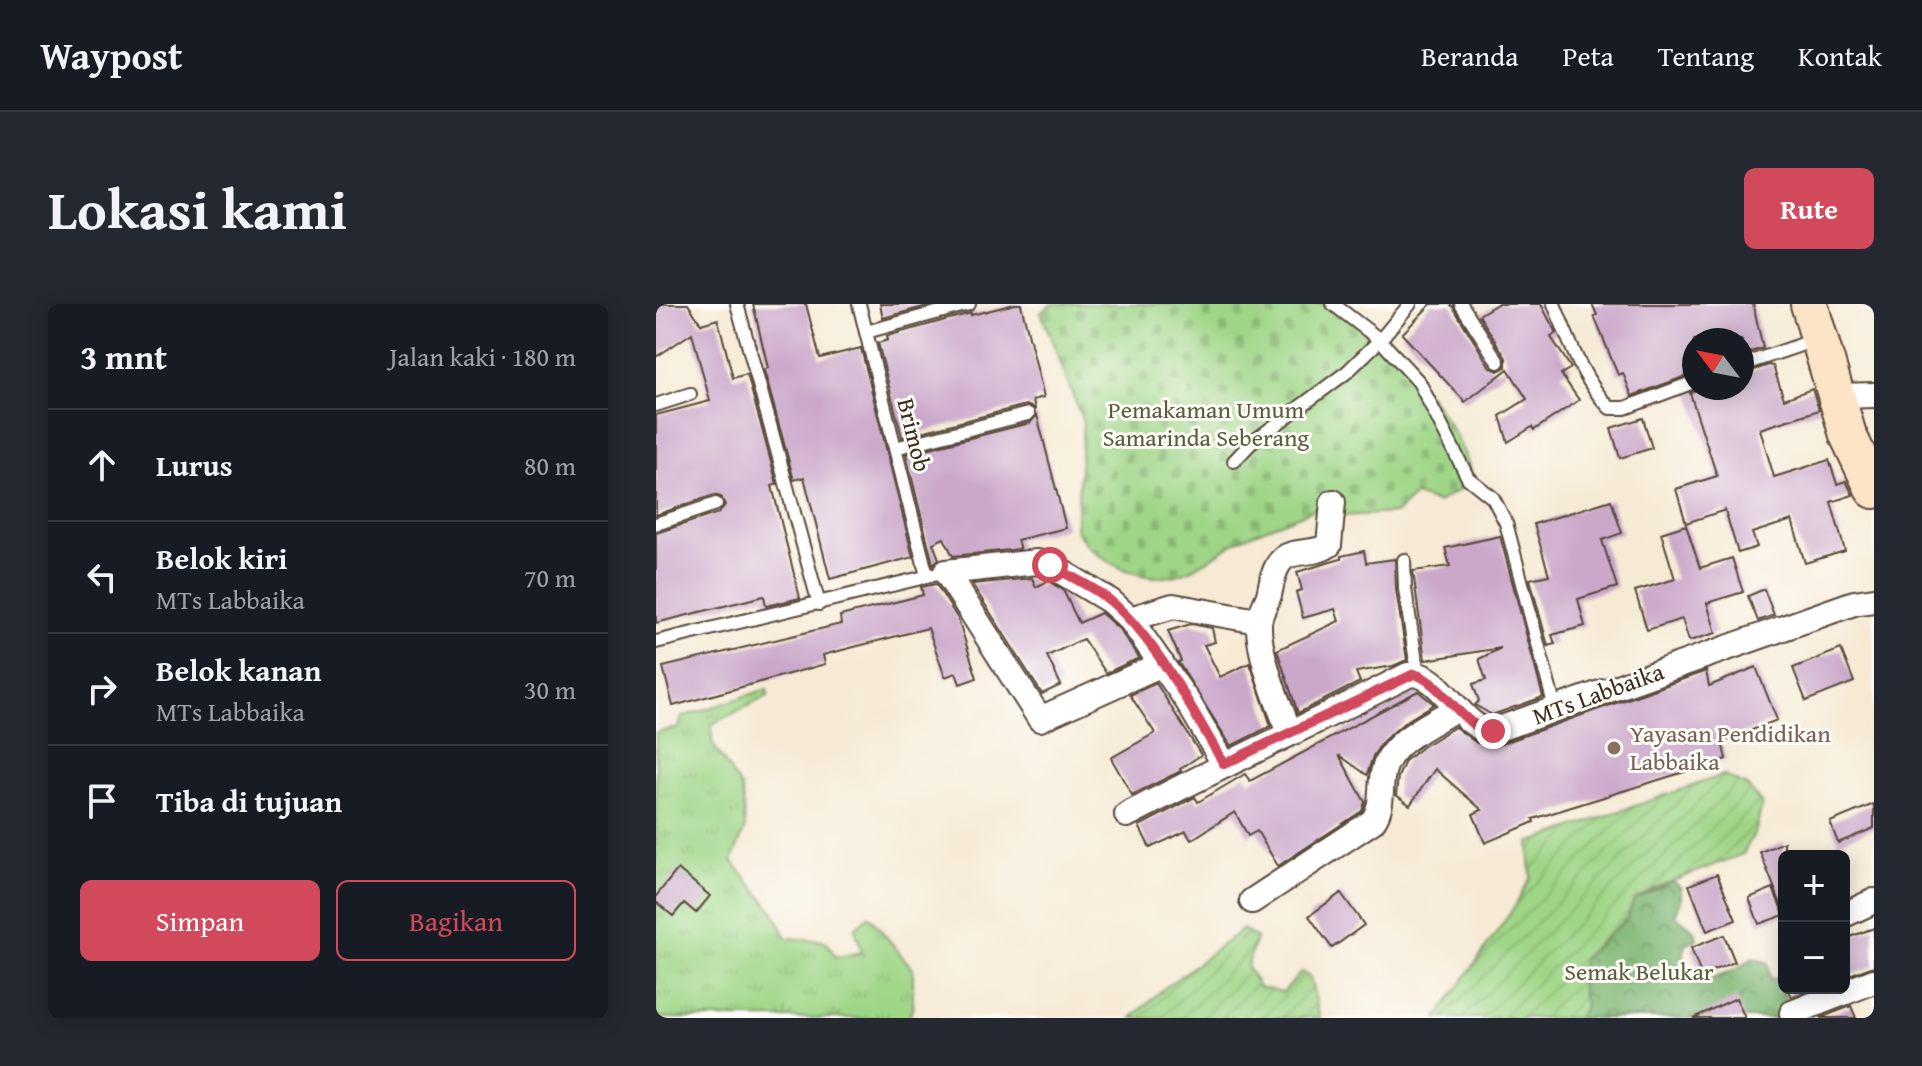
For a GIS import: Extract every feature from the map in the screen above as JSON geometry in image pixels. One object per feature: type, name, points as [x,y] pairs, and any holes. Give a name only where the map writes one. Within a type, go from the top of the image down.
[{"type":"main road","points":[[1812,328],[1838,396],[1848,435],[1873,486]]},
{"type":"street","points":[[1838,396],[1874,395]]},
{"type":"street","points":[[1290,732],[1273,689],[1258,621],[1279,564],[1287,556],[1311,553],[1329,545],[1333,502]]},
{"type":"street","points":[[1162,664],[1040,719],[937,574],[1024,562],[1050,565],[1110,601],[1130,619],[1162,664],[1224,764]]},
{"type":"street","name":"MTs Labbaika","points":[[1418,675],[1426,678],[1485,731],[1503,728],[1854,603],[1874,600]]},
{"type":"street","points":[[1130,619],[1173,606],[1258,621]]},
{"type":"street","points":[[1127,815],[1408,675],[1418,675]]},
{"type":"street","points":[[1252,901],[1373,821],[1382,801],[1383,771],[1392,753],[1457,708]]},
{"type":"street","points":[[1850,912],[1874,901]]},
{"type":"street","points":[[1792,1013],[1874,981]]},
{"type":"lane","points":[[737,304],[819,604]]},
{"type":"lane","name":"Brimob","points":[[859,304],[895,448],[937,574]]},
{"type":"lane","points":[[866,332],[969,304]]},
{"type":"lane","points":[[1333,304],[1380,340],[1419,382],[1468,478],[1493,498],[1506,523],[1555,708]]},
{"type":"lane","points":[[1234,461],[1250,444],[1347,372],[1380,340],[1410,304]]},
{"type":"lane","points":[[1461,304],[1498,362]]},
{"type":"lane","points":[[1554,304],[1589,380],[1610,408],[1625,408],[1682,387]]},
{"type":"lane","points":[[1754,361],[1772,354],[1812,328]]},
{"type":"lane","points":[[656,405],[690,394]]},
{"type":"lane","points":[[895,448],[1028,414]]},
{"type":"lane","points":[[656,524],[716,504]]},
{"type":"lane","points":[[1404,560],[1405,589],[1418,675]]},
{"type":"lane","points":[[656,642],[937,574]]},
{"type":"green space","name":"Pemakaman Umum Samarinda Seberang","points":[[1052,304],[1347,304],[1382,337],[1438,407],[1465,455],[1472,475],[1462,488],[1437,503],[1415,495],[1396,513],[1341,516],[1321,506],[1241,539],[1183,573],[1153,576],[1123,569],[1096,552],[1076,530],[1083,422],[1041,312]]},
{"type":"green space","points":[[767,689],[768,696],[712,724],[712,743],[742,789],[745,828],[732,861],[772,909],[787,938],[825,941],[836,957],[862,952],[855,928],[869,916],[913,969],[913,1006],[909,1018],[656,1018],[656,732],[679,728],[682,717]]},
{"type":"green space","points":[[1723,775],[1747,786],[1762,804],[1756,830],[1743,854],[1657,887],[1634,900],[1626,919],[1582,959],[1580,983],[1585,1006],[1577,1018],[1437,1018],[1515,906],[1531,877],[1529,843]]},
{"type":"green space","name":"Semak Belukar","points":[[1673,881],[1681,888],[1681,901],[1675,915],[1695,931],[1697,939],[1686,945],[1683,956],[1693,986],[1735,970],[1753,958],[1768,963],[1770,980],[1777,978],[1778,994],[1784,994],[1788,1003],[1789,1018],[1577,1018],[1585,1006],[1580,983],[1582,959],[1626,919],[1634,900]]},
{"type":"green space","points":[[1243,929],[1256,938],[1247,967],[1259,987],[1283,992],[1301,972],[1310,977],[1320,1018],[1132,1018],[1162,990]]},
{"type":"building","points":[[656,304],[688,304],[701,324],[718,319],[733,378],[747,374],[777,484],[772,486],[800,598],[766,606],[764,596],[656,623],[656,533],[719,513],[725,505],[721,497],[714,495],[656,515],[656,415],[710,401],[692,333],[656,357]]},
{"type":"building","points":[[753,304],[806,304],[820,358],[861,348],[913,557],[830,579],[804,477],[794,480],[764,370],[768,368]]},
{"type":"building","points":[[880,304],[935,304],[883,318]]},
{"type":"building","points":[[1021,304],[1044,397],[1033,400],[1035,409],[1026,405],[902,437],[878,343],[888,340],[887,336]]},
{"type":"building","points":[[1431,304],[1450,304],[1453,307],[1490,367],[1498,371],[1506,367],[1506,358],[1479,315],[1497,304],[1541,304],[1556,333],[1551,337],[1571,368],[1561,374],[1579,400],[1534,430],[1532,427],[1508,442],[1500,416],[1527,399],[1508,369],[1465,402],[1402,334]]},
{"type":"building","points":[[1592,304],[1753,304],[1763,348],[1754,351],[1754,328],[1682,328],[1682,377],[1632,396],[1623,373],[1618,375],[1594,316],[1597,315]]},
{"type":"building","points":[[1773,366],[1784,399],[1812,389],[1819,410],[1760,429],[1774,477],[1829,460],[1837,484],[1846,481],[1853,495],[1831,502],[1845,551],[1805,563],[1792,520],[1752,533],[1757,547],[1738,553],[1725,510],[1686,523],[1676,489],[1717,476],[1692,400],[1754,400],[1754,370]]},
{"type":"building","points":[[1037,415],[1066,528],[1017,540],[1020,549],[953,556],[944,538],[933,543],[939,559],[933,564],[906,454],[1030,423]]},
{"type":"building","points":[[1643,418],[1652,448],[1620,458],[1611,428]]},
{"type":"building","points":[[1611,500],[1622,533],[1602,540],[1617,587],[1578,599],[1585,626],[1552,635],[1555,644],[1548,646],[1530,579],[1549,575],[1534,524]]},
{"type":"building","points":[[1686,525],[1700,568],[1732,558],[1743,592],[1707,603],[1716,633],[1689,641],[1682,619],[1647,630],[1635,591],[1675,579],[1661,533]]},
{"type":"building","points":[[1500,536],[1543,697],[1492,715],[1475,705],[1479,701],[1473,684],[1486,680],[1479,659],[1501,648],[1425,660],[1413,571],[1450,566],[1445,548]]},
{"type":"building","points":[[1364,551],[1366,563],[1395,559],[1396,590],[1407,660],[1393,666],[1356,672],[1360,682],[1298,713],[1277,650],[1339,621],[1335,609],[1303,618],[1296,592],[1302,590],[1297,572]]},
{"type":"building","points":[[1032,578],[1036,587],[1048,581],[1063,590],[1079,623],[1101,613],[1119,629],[1139,658],[1106,673],[1083,639],[1047,656],[1061,685],[1042,694],[972,584]]},
{"type":"building","points":[[936,584],[958,619],[977,678],[960,684],[956,673],[945,677],[928,628],[823,655],[825,664],[673,706],[663,667],[841,624],[840,616],[923,595],[921,587]]},
{"type":"building","points":[[1764,589],[1774,615],[1758,621],[1748,596]]},
{"type":"building","points":[[1191,624],[1212,628],[1215,642],[1204,645],[1220,677],[1250,663],[1271,726],[1231,746],[1178,662],[1181,661],[1168,631]]},
{"type":"building","points":[[1841,649],[1854,682],[1806,701],[1793,668]]},
{"type":"building","name":"Yayasan Pendidikan Labbaika","points":[[1756,667],[1777,720],[1722,742],[1726,759],[1533,819],[1534,822],[1485,843],[1473,814],[1482,810],[1435,769],[1410,805],[1396,795],[1398,777],[1405,761],[1455,727],[1477,743],[1498,745],[1706,671],[1709,686]]},
{"type":"building","points":[[1156,683],[1201,755],[1181,771],[1132,795],[1111,758],[1155,733],[1130,695]]},
{"type":"building","points":[[1418,691],[1434,704],[1405,722],[1383,741],[1373,756],[1367,775],[1339,755],[1365,802],[1362,811],[1278,866],[1257,831],[1248,836],[1235,812],[1191,840],[1186,831],[1150,848],[1139,826],[1195,797],[1198,802],[1245,774],[1250,781]]},
{"type":"building","points":[[1874,804],[1874,828],[1838,843],[1830,822]]},
{"type":"building","points":[[1784,842],[1784,850],[1778,850],[1778,897],[1760,852]]},
{"type":"building","points":[[678,869],[710,896],[696,913],[684,903],[673,916],[656,902],[656,896]]},
{"type":"building","points":[[1717,874],[1736,920],[1707,931],[1689,885]]},
{"type":"building","points":[[1773,888],[1778,900],[1778,917],[1759,924],[1749,898]]},
{"type":"building","points":[[1341,893],[1364,925],[1332,948],[1309,916]]},
{"type":"building","points":[[1874,928],[1874,966],[1850,975],[1850,937]]},
{"type":"building","points":[[1724,935],[1735,962],[1701,975],[1691,948]]},
{"type":"building","points":[[1736,998],[1745,1018],[1693,1018]]},
{"type":"building","points":[[1851,1006],[1856,1018],[1820,1018]]},
{"type":"place","name":"Yayasan Pendidikan Labbaika","points":[[1614,748]]},
{"type":"route","points":[[1050,565],[1110,601],[1130,619],[1188,702],[1224,764],[1414,674],[1426,678],[1474,724],[1485,731],[1493,731]]}]
